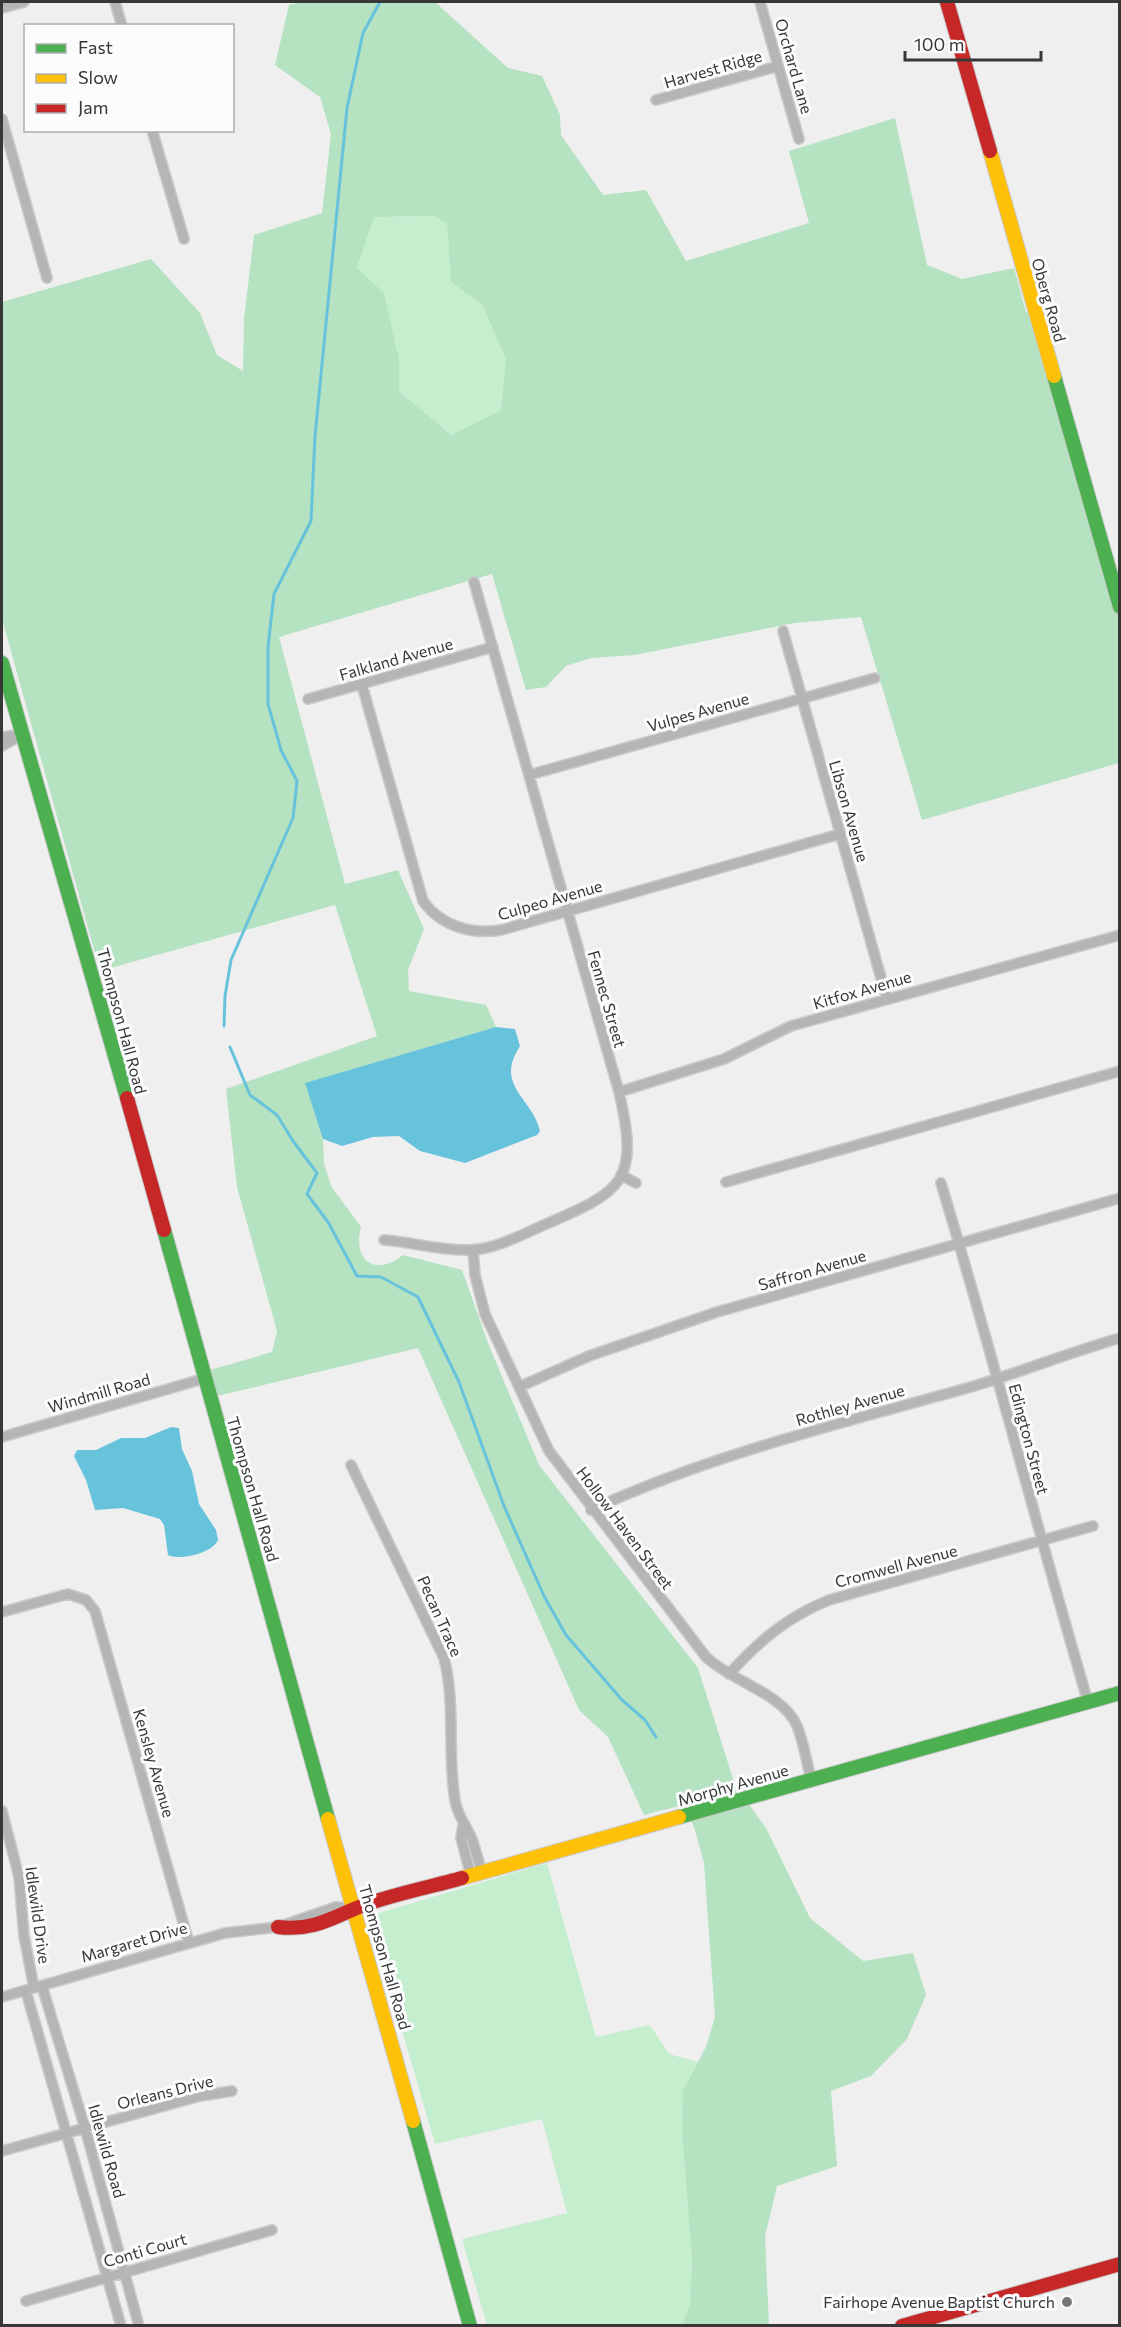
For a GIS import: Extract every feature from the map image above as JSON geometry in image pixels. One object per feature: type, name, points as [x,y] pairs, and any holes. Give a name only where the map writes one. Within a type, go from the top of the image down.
[{"type":"street","points":[[2,8],[24,2]]},
{"type":"street","points":[[115,2],[121,24]]},
{"type":"street","name":"Orchard Lane","points":[[760,2],[799,139]]},
{"type":"street","name":"Oberg Road","points":[[947,2],[1119,607]]},
{"type":"street","name":"Harvest Ridge","points":[[656,100],[778,66]]},
{"type":"street","points":[[2,119],[47,278]]},
{"type":"street","points":[[153,132],[184,239]]},
{"type":"street","name":"Fennec Street","points":[[384,1240],[402,1241],[440,1250],[473,1250],[507,1241],[599,1200],[621,1176],[629,1141],[619,1092],[474,582]]},
{"type":"street","name":"Libson Avenue","points":[[783,631],[887,999]]},
{"type":"street","name":"Falkland Avenue","points":[[308,699],[493,647]]},
{"type":"street","name":"Thompson Hall Road","points":[[2,663],[206,1378],[470,2325]]},
{"type":"street","name":"Vulpes Avenue","points":[[529,775],[875,678]]},
{"type":"street","name":"Culpeo Avenue","points":[[362,685],[423,902],[430,912],[460,928],[491,932],[840,834]]},
{"type":"street","points":[[2,737],[23,734]]},
{"type":"street","points":[[2,746],[23,734]]},
{"type":"street","name":"Kitfox Avenue","points":[[619,1092],[724,1059],[791,1026],[1119,934]]},
{"type":"street","points":[[726,1182],[1119,1071]]},
{"type":"street","points":[[621,1176],[636,1183]]},
{"type":"street","name":"Edington Street","points":[[940,1183],[998,1379],[1041,1542],[1088,1702]]},
{"type":"street","name":"Saffron Avenue","points":[[519,1387],[660,1330],[1119,1198]]},
{"type":"street","name":"Hollow Haven Street","points":[[473,1250],[475,1275],[482,1304],[549,1451],[591,1510],[706,1658],[780,1704],[789,1713],[797,1725],[812,1780]]},
{"type":"street","name":"Rothley Avenue","points":[[591,1510],[663,1479],[754,1448],[998,1379],[1059,1355],[1119,1338]]},
{"type":"street","name":"Windmill Road","points":[[2,1437],[206,1378]]},
{"type":"street","name":"Pecan Trace","points":[[351,1465],[444,1658],[451,1686],[451,1771],[455,1803],[463,1826],[461,1838],[476,1874]]},
{"type":"street","name":"Cromwell Avenue","points":[[729,1674],[775,1629],[800,1611],[829,1600],[1093,1526]]},
{"type":"street","name":"Kensley Avenue","points":[[2,1612],[68,1594],[81,1597],[92,1606],[99,1620],[189,1943]]},
{"type":"street","name":"Morphy Avenue","points":[[354,1909],[1119,1693]]},
{"type":"street","name":"Idlewild Drive","points":[[2,1811],[19,1877],[24,1936],[34,1988]]},
{"type":"street","name":"Margaret Drive","points":[[2,1997],[225,1934],[278,1927],[304,1929],[341,1918],[354,1909]]},
{"type":"street","points":[[34,1988],[66,2133],[121,2325]]},
{"type":"street","name":"Idlewild Road","points":[[34,1988],[85,2128],[139,2325]]},
{"type":"street","name":"Orleans Drive","points":[[2,2151],[200,2096],[232,2091]]},
{"type":"street","name":"Conti Court","points":[[26,2301],[272,2230]]},
{"type":"street","points":[[902,2325],[1119,2264]]},
{"type":"green space","points":[[301,2],[435,2],[508,68],[542,76],[560,115],[561,135],[603,195],[646,190],[686,261],[809,223],[789,151],[895,118],[927,265],[962,279],[1014,268],[1026,312],[1041,308],[1119,585],[1119,763],[922,820],[861,617],[794,623],[635,655],[591,658],[566,666],[546,687],[526,690],[492,574],[279,637],[345,884],[398,870],[424,929],[408,970],[409,991],[486,1005],[496,1027],[306,1083],[323,1139],[324,1163],[331,1186],[361,1227],[359,1239],[363,1257],[375,1265],[384,1265],[403,1255],[462,1270],[488,1343],[539,1465],[698,1668],[735,1785],[766,1828],[810,1918],[863,1961],[913,1953],[926,1995],[907,2039],[871,2076],[831,2091],[837,2166],[777,2186],[765,2236],[769,2325],[682,2325],[690,2304],[692,2260],[682,2132],[683,2090],[706,2047],[715,2017],[704,1863],[694,1827],[683,1805],[644,1815],[608,1737],[579,1710],[418,1348],[217,1396],[210,1370],[272,1352],[277,1331],[237,1187],[226,1089],[377,1036],[335,905],[100,971],[2,619],[2,302],[151,259],[200,313],[217,355],[243,371],[244,319],[254,235],[322,213],[331,134],[320,97],[275,65],[289,5]],"holes":[[[434,216],[447,224],[451,282],[483,306],[506,360],[501,410],[451,435],[399,391],[399,360],[384,293],[357,268],[374,217]]]},
{"type":"green space","points":[[434,216],[447,224],[451,282],[483,306],[506,360],[501,410],[451,435],[399,391],[396,355],[392,340],[381,313],[357,268],[374,217]]},
{"type":"green space","points":[[547,1863],[596,2037],[650,2025],[669,2054],[698,2062],[683,2090],[682,2132],[692,2260],[690,2304],[682,2325],[487,2325],[462,2239],[567,2213],[542,2119],[435,2144],[369,1916]]},
{"type":"water","points":[[496,1027],[515,1029],[520,1046],[513,1060],[511,1071],[513,1082],[536,1119],[540,1131],[537,1135],[465,1163],[420,1151],[399,1136],[373,1137],[342,1146],[323,1139],[305,1083]]},
{"type":"water","points":[[171,1427],[179,1428],[182,1449],[192,1471],[199,1504],[216,1530],[218,1540],[210,1549],[196,1555],[173,1557],[168,1555],[164,1525],[160,1519],[123,1508],[95,1510],[86,1480],[74,1456],[77,1450],[96,1450],[121,1438],[145,1438]]},
{"type":"waterway","points":[[224,1026],[225,996],[231,960],[293,818],[297,781],[281,750],[268,704],[268,647],[274,594],[311,521],[315,436],[347,108],[363,33],[380,2]]},
{"type":"waterway","points":[[230,1047],[250,1095],[277,1115],[317,1173],[307,1194],[328,1222],[357,1276],[381,1277],[418,1297],[459,1382],[504,1506],[544,1596],[566,1635],[622,1700],[645,1720],[656,1737]]},
{"type":"traffic: fast","points":[[1054,376],[1120,607]]},
{"type":"traffic: fast","points":[[2,663],[127,1098]]},
{"type":"traffic: fast","points":[[164,1230],[328,1819]]},
{"type":"traffic: fast","points":[[679,1817],[1120,1693]]},
{"type":"traffic: fast","points":[[413,2121],[470,2326]]},
{"type":"traffic: slow","points":[[990,151],[1054,376]]},
{"type":"traffic: slow","points":[[462,1878],[679,1817]]},
{"type":"traffic: slow","points":[[328,1819],[413,2121]]},
{"type":"traffic: jam","points":[[947,2],[990,151]]},
{"type":"traffic: jam","points":[[127,1098],[164,1230]]},
{"type":"traffic: jam","points":[[278,1927],[299,1928],[317,1924],[366,1904],[462,1878]]},
{"type":"traffic: jam","points":[[902,2326],[1120,2264]]},
{"type":"place","name":"Fairhope Avenue Baptist Church","points":[[1067,2302]]}]
